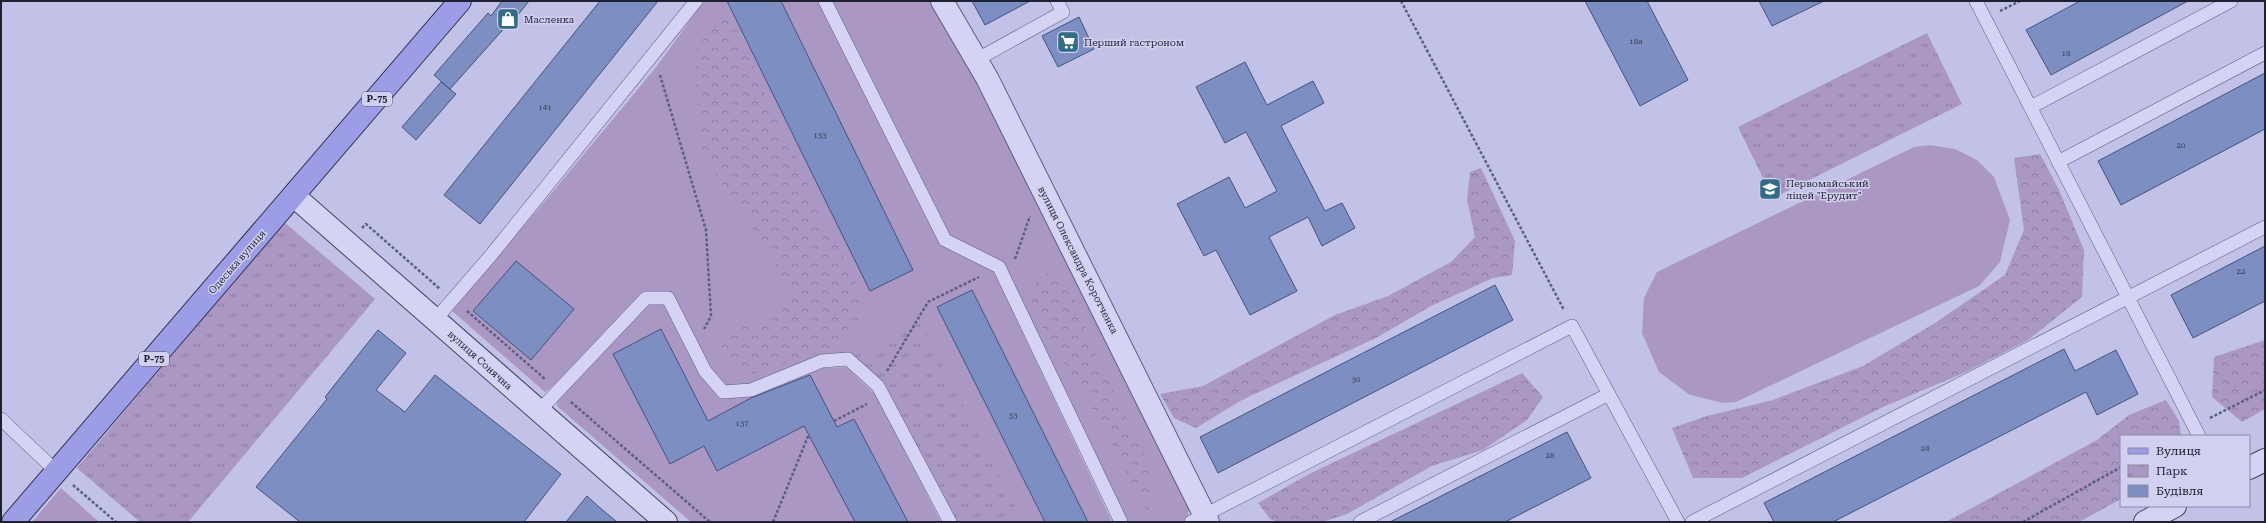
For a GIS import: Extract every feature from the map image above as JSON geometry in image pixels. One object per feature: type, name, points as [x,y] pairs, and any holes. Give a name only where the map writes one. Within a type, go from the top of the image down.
[{"type":"main road","name":"Одеська вулиця","points":[[14,522],[460,1]]},
{"type":"street","name":"вулиця Олександра Коротченка","points":[[942,1],[976,60],[1040,186],[1201,520]]},
{"type":"street","name":"вулиця Сонячна","points":[[294,196],[538,412],[666,522]]},
{"type":"street","points":[[2250,468],[2265,460]]},
{"type":"street","points":[[2145,522],[2173,507]]},
{"type":"lane","points":[[435,320],[492,254],[696,1]]},
{"type":"lane","points":[[825,1],[946,240],[999,267],[1121,522]]},
{"type":"lane","points":[[976,60],[1063,12],[1057,1]]},
{"type":"lane","points":[[1976,1],[2197,431]]},
{"type":"lane","points":[[2030,107],[2231,1]]},
{"type":"lane","points":[[2058,162],[2265,53]]},
{"type":"lane","points":[[1692,522],[2129,299],[2265,227]]},
{"type":"lane","points":[[538,412],[646,298],[668,298],[705,371],[723,392],[752,390],[822,361],[848,360],[878,386],[950,522]]},
{"type":"lane","points":[[1201,520],[1572,326],[1678,522]]},
{"type":"lane","points":[[1360,522],[1609,394]]},
{"type":"lane","points":[[1,418],[57,472]]},
{"type":"path","points":[[1401,1],[1572,326]]},
{"type":"path","points":[[654,55],[706,230],[711,316],[694,350]]},
{"type":"path","points":[[834,421],[867,404],[928,302],[1016,258],[1040,186]]},
{"type":"path","points":[[346,242],[366,224],[710,522]]},
{"type":"path","points":[[2197,431],[2265,390]]},
{"type":"path","points":[[773,522],[809,434]]},
{"type":"path","points":[[2023,522],[2120,468]]},
{"type":"path","points":[[57,472],[116,522]]},
{"type":"green space","points":[[704,1],[821,1],[943,244],[993,270],[1112,522],[950,522],[878,386],[848,360],[751,385],[726,387],[710,370],[672,295],[641,293],[553,386],[545,392],[451,310],[551,194],[657,66]]},
{"type":"green space","points":[[832,1],[935,1],[972,65],[1110,343],[1189,509],[1187,519],[1181,522],[1125,522],[1003,265],[951,237]]},
{"type":"green space","points":[[731,19],[752,61],[775,117],[805,172],[819,216],[839,245],[857,283],[861,314],[853,334],[822,352],[751,374],[723,358],[721,332],[755,322],[780,310],[790,292],[770,253],[716,175],[701,146],[694,52],[715,22]]},
{"type":"green space","points":[[1927,33],[1962,104],[1773,198],[1738,127]]},
{"type":"green space","points":[[1930,145],[1955,149],[1977,160],[1994,177],[2010,220],[2000,262],[1979,286],[1736,402],[1723,403],[1690,395],[1659,372],[1642,333],[1644,298],[1657,272],[1914,147]]},
{"type":"green space","points":[[2040,154],[2059,190],[2084,250],[2082,297],[2028,340],[1966,372],[1883,407],[1742,478],[1693,478],[1672,428],[1707,416],[1773,400],[1863,366],[1935,323],[2005,275],[2024,230],[2014,158]]},
{"type":"green space","points":[[1481,168],[1515,241],[1512,275],[1493,278],[1431,306],[1376,338],[1242,400],[1196,428],[1174,418],[1160,394],[1203,386],[1335,315],[1388,296],[1451,262],[1475,237],[1467,200],[1470,172]]},
{"type":"green space","points":[[284,222],[375,299],[188,522],[140,522],[77,468]]},
{"type":"green space","points":[[1048,273],[1068,284],[1094,351],[1153,472],[1150,518],[1097,415],[1063,364],[1035,313],[1029,288]]},
{"type":"green space","points":[[651,303],[666,305],[720,397],[822,368],[846,367],[877,396],[941,522],[691,522],[557,406],[558,397]]},
{"type":"green space","points":[[919,320],[1023,522],[950,522],[878,386],[848,359]]},
{"type":"green space","points":[[2265,340],[2265,409],[2242,422],[2212,397],[2214,357]]},
{"type":"green space","points":[[1522,373],[1543,397],[1527,420],[1483,450],[1432,466],[1347,514],[1322,522],[1278,522],[1270,519],[1258,503],[1309,474]]},
{"type":"green space","points":[[2166,400],[2179,421],[2181,435],[2120,435],[2120,500],[2079,522],[1946,522],[2097,440],[2129,415]]},
{"type":"green space","points":[[61,488],[99,522],[32,522]]},
{"type":"building","points":[[502,1],[529,1],[510,25],[508,24],[450,89],[434,75],[488,13],[491,16]]},
{"type":"building","points":[[600,1],[658,1],[480,224],[444,195]]},
{"type":"building","points":[[727,1],[781,1],[913,270],[870,291]]},
{"type":"building","points":[[972,1],[1030,1],[985,25]]},
{"type":"building","points":[[1585,1],[1647,1],[1688,80],[1640,106]]},
{"type":"building","points":[[1759,1],[1824,1],[1772,26]]},
{"type":"building","points":[[2080,1],[2188,1],[2051,75],[2026,30]]},
{"type":"building","name":"Перший гастроном","points":[[1079,17],[1094,49],[1058,67],[1042,36]]},
{"type":"building","points":[[1245,62],[1267,105],[1313,81],[1324,103],[1281,126],[1325,211],[1342,203],[1355,228],[1322,246],[1308,217],[1269,237],[1297,291],[1250,315],[1216,250],[1204,256],[1177,204],[1229,177],[1245,208],[1277,191],[1246,132],[1225,143],[1196,87]]},
{"type":"building","points":[[2265,73],[2265,129],[2121,205],[2098,161]]},
{"type":"building","points":[[441,82],[456,94],[416,140],[402,127]]},
{"type":"building","points":[[2265,246],[2265,301],[2193,338],[2171,295]]},
{"type":"building","points":[[516,261],[574,309],[531,360],[473,311]]},
{"type":"building","points":[[1495,285],[1513,320],[1218,473],[1200,437]]},
{"type":"building","points":[[972,290],[1088,522],[1045,522],[937,307]]},
{"type":"building","points":[[661,329],[708,421],[751,398],[810,375],[837,427],[854,419],[908,522],[855,522],[804,426],[717,471],[704,446],[670,464],[613,354]]},
{"type":"building","points":[[378,330],[406,353],[376,390],[405,412],[435,375],[561,474],[524,522],[300,522],[256,487],[327,399],[325,397]]},
{"type":"building","points":[[2064,349],[2075,371],[2116,350],[2138,394],[2097,415],[2086,392],[1833,522],[1774,522],[1764,503]]},
{"type":"building","points":[[1567,432],[1591,478],[1505,522],[1390,522]]},
{"type":"building","points":[[587,496],[599,507],[617,522],[566,522]]},
{"type":"place","name":"Масленка","points":[[508,19]]},
{"type":"place","name":"Перший гастроном","points":[[1068,42]]},
{"type":"place","name":"Первомайський ліцей \"Ерудит\"","points":[[1770,189]]}]
